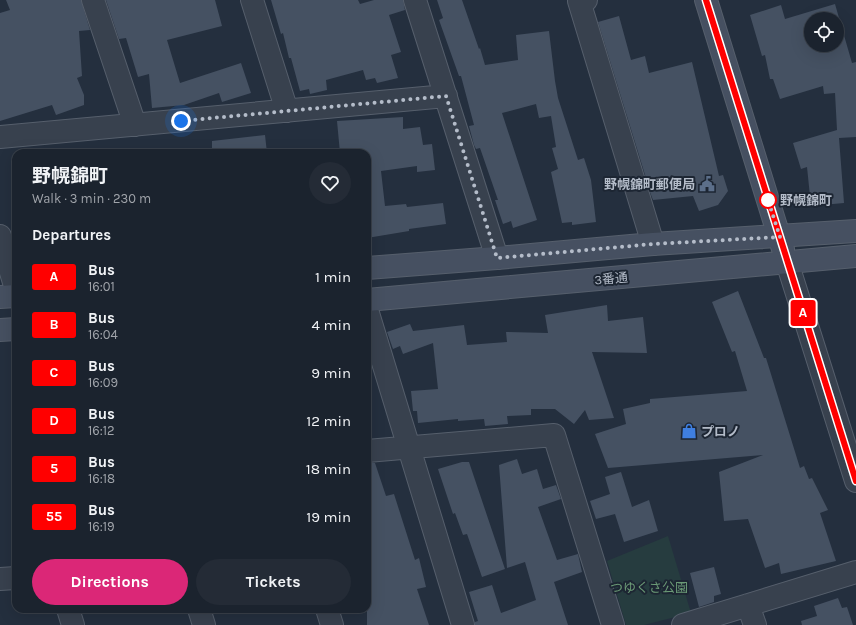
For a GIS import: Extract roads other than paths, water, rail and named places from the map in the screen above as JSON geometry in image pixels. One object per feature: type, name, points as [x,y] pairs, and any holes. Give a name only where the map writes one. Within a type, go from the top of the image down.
[{"type":"street","points":[[93,0],[135,125]]},
{"type":"street","points":[[252,0],[287,111]]},
{"type":"street","points":[[415,0],[497,258]]},
{"type":"street","points":[[586,0],[579,0],[653,244]]},
{"type":"street","points":[[706,0],[856,481]]},
{"type":"street","points":[[0,137],[446,96]]},
{"type":"street","points":[[371,268],[653,244],[856,231]]},
{"type":"street","points":[[0,236],[12,276]]},
{"type":"street","name":"3番通","points":[[371,300],[856,256]]},
{"type":"street","points":[[0,297],[12,296]]},
{"type":"street","points":[[371,323],[463,625]]},
{"type":"street","points":[[0,330],[12,329]]},
{"type":"street","points":[[371,451],[554,434],[613,625]]},
{"type":"street","points":[[683,625],[752,615],[856,572]]},
{"type":"street","points":[[0,579],[12,578]]},
{"type":"street","points":[[69,613],[73,625]]},
{"type":"street","points":[[200,613],[204,625]]},
{"type":"street","points":[[328,613],[332,625]]},
{"type":"place","name":"野幌錦町郵便局","points":[[707,184]]},
{"type":"place","name":"野幌錦町","points":[[768,200]]},
{"type":"place","name":"プロノ","points":[[689,431]]},
{"type":"park label","name":"つゆくさ公園","points":[[649,587]]}]
